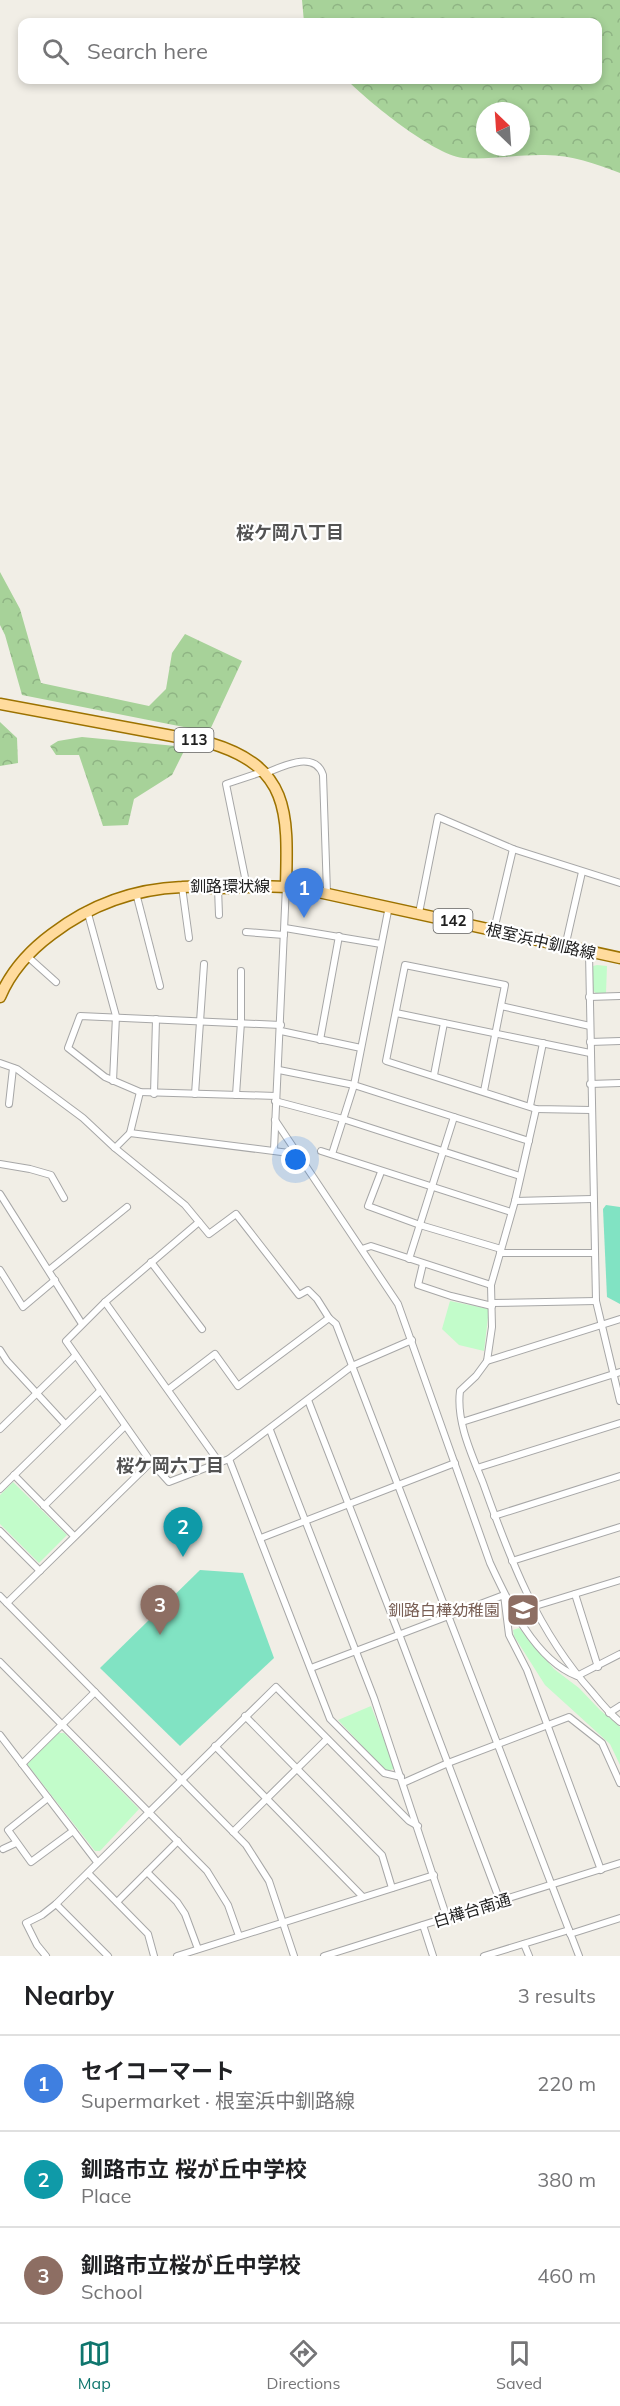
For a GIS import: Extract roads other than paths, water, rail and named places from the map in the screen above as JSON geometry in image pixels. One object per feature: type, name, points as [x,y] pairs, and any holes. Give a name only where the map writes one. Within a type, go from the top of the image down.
[{"type":"main road","name":"釧路環状線","points":[[0,704],[210,743],[233,750],[254,762],[276,787],[285,817],[286,886],[182,887],[119,897],[87,909],[69,921],[14,969],[0,997]]},
{"type":"main road","name":"根室浜中釧路線","points":[[286,886],[389,906],[589,953],[620,958]]},
{"type":"street","points":[[247,887],[226,784],[286,765],[305,762],[316,763],[323,775],[327,893]]},
{"type":"street","points":[[419,913],[438,817],[513,849],[620,883]]},
{"type":"street","points":[[494,930],[513,849]]},
{"type":"street","points":[[565,947],[582,872]]},
{"type":"street","points":[[274,1150],[286,886]]},
{"type":"street","points":[[182,887],[189,938]]},
{"type":"street","points":[[218,888],[219,915]]},
{"type":"street","points":[[136,894],[160,986]]},
{"type":"street","points":[[332,1154],[354,1085],[389,906]]},
{"type":"street","points":[[87,909],[116,1016],[113,1081]]},
{"type":"street","points":[[246,932],[339,936],[381,944]]},
{"type":"street","points":[[320,1040],[339,936]]},
{"type":"street","points":[[589,953],[592,1199],[596,1301],[600,1325],[616,1373],[620,1401]]},
{"type":"street","points":[[27,956],[56,982]]},
{"type":"street","points":[[195,1094],[204,963]]},
{"type":"street","points":[[484,1091],[505,985],[405,965],[386,1061],[533,1107],[591,1110]]},
{"type":"street","points":[[237,1095],[241,971]]},
{"type":"street","points":[[589,997],[620,996]]},
{"type":"street","points":[[501,1006],[590,1026]]},
{"type":"street","points":[[396,1013],[590,1053]]},
{"type":"street","points":[[361,1048],[320,1040],[281,1028],[241,1022],[116,1016],[80,1016],[68,1048],[113,1081],[140,1092],[275,1098],[520,1176]]},
{"type":"street","points":[[154,1094],[156,1019]]},
{"type":"street","points":[[434,1075],[444,1023]]},
{"type":"street","points":[[590,1042],[620,1041]]},
{"type":"street","points":[[543,1043],[529,1141],[491,1286],[491,1343],[486,1361],[476,1376],[460,1391],[462,1422],[494,1516],[532,1607],[544,1629],[577,1676],[609,1713],[620,1722]]},
{"type":"street","points":[[0,1063],[13,1068],[54,1095],[185,1205],[209,1234],[236,1214],[299,1295],[308,1290],[341,1332],[579,1956]]},
{"type":"street","points":[[9,1104],[13,1068]]},
{"type":"street","points":[[279,1070],[354,1085],[529,1141]]},
{"type":"street","points":[[590,1084],[620,1083]]},
{"type":"street","points":[[115,1148],[130,1133],[140,1092]]},
{"type":"street","points":[[409,1259],[454,1118]]},
{"type":"street","points":[[275,1120],[398,1304],[490,1563],[504,1595],[525,1628],[547,1656],[562,1670],[577,1676],[620,1654]]},
{"type":"street","points":[[130,1133],[297,1154]]},
{"type":"street","points":[[321,1151],[511,1212]]},
{"type":"street","points":[[0,1164],[51,1175],[64,1198]]},
{"type":"street","points":[[381,1172],[368,1206],[500,1251],[594,1253]]},
{"type":"street","points":[[0,1194],[82,1324]]},
{"type":"street","points":[[515,1201],[592,1199]]},
{"type":"street","points":[[49,1270],[127,1207]]},
{"type":"street","points":[[199,1222],[105,1302],[66,1341],[151,1462],[169,1482],[229,1459],[270,1430],[352,1365],[412,1340]]},
{"type":"street","points":[[362,1249],[371,1245],[491,1286]]},
{"type":"street","points":[[151,1263],[202,1329]]},
{"type":"street","points":[[423,1264],[418,1285],[451,1296],[492,1305],[596,1301]]},
{"type":"street","points":[[0,1270],[23,1307],[55,1280]]},
{"type":"street","points":[[105,1302],[219,1462]]},
{"type":"street","points":[[169,1389],[215,1354],[238,1386],[330,1318]]},
{"type":"street","points":[[486,1361],[620,1319]]},
{"type":"street","points":[[0,1350],[7,1361],[65,1424]]},
{"type":"street","points":[[0,1429],[75,1356]]},
{"type":"street","points":[[0,1368],[7,1361]]},
{"type":"street","points":[[462,1422],[616,1373]]},
{"type":"street","points":[[0,1489],[100,1390]]},
{"type":"street","points":[[308,1400],[500,1901]]},
{"type":"street","points":[[477,1468],[620,1423]]},
{"type":"street","points":[[44,1506],[125,1426]]},
{"type":"street","points":[[270,1430],[402,1780],[447,1918]]},
{"type":"street","points":[[229,1459],[330,1719],[384,1773],[402,1780],[569,1717],[602,1743],[620,1783]]},
{"type":"street","points":[[7,1603],[151,1462]]},
{"type":"street","points":[[261,1538],[455,1463]]},
{"type":"street","points":[[14,1475],[74,1536]]},
{"type":"street","points":[[494,1516],[620,1476]]},
{"type":"street","points":[[512,1562],[620,1527]]},
{"type":"street","points":[[0,1531],[40,1571]]},
{"type":"street","points":[[532,1607],[620,1580]]},
{"type":"street","points":[[575,1594],[598,1667]]},
{"type":"street","points":[[311,1668],[504,1595]]},
{"type":"street","points":[[504,1595],[509,1635],[527,1670],[601,1870]]},
{"type":"street","points":[[0,1596],[255,1856],[269,1881],[294,1956]]},
{"type":"street","points":[[0,1662],[178,1841],[217,1884],[228,1905],[239,1936]]},
{"type":"street","points":[[46,1956],[37,1945],[26,1923],[42,1915],[56,1904],[276,1687],[409,1821],[418,1826]]},
{"type":"street","points":[[22,1764],[95,1692]]},
{"type":"street","points":[[609,1713],[620,1706]]},
{"type":"street","points":[[245,1716],[382,1855],[393,1888]]},
{"type":"street","points":[[0,1735],[97,1862]]},
{"type":"street","points":[[233,1832],[327,1739]]},
{"type":"street","points":[[215,1746],[363,1897]]},
{"type":"street","points":[[48,1798],[8,1830],[16,1843],[32,1863],[73,1831]]},
{"type":"street","points":[[117,1902],[178,1841]]},
{"type":"street","points":[[3,1849],[16,1843]]},
{"type":"street","name":"白樺台南通","points":[[324,1956],[620,1863]]},
{"type":"street","points":[[147,1872],[177,1902],[185,1914],[198,1949]]},
{"type":"street","points":[[88,1873],[148,1934],[154,1956]]},
{"type":"street","points":[[177,1956],[434,1875]]},
{"type":"street","points":[[56,1904],[108,1956]]},
{"type":"street","points":[[484,1956],[620,1918]]},
{"type":"street","points":[[423,1925],[433,1956]]},
{"type":"street","points":[[524,1944],[529,1956]]},
{"type":"place","name":"セイコーマート","points":[[304,918]]},
{"type":"place","name":"釧路市立 桜が丘中学校","points":[[183,1557]]},
{"type":"place","name":"釧路白樺幼稚園","points":[[523,1610]]},
{"type":"place","name":"釧路市立桜が丘中学校","points":[[160,1635]]},
{"type":"district","name":"桜ケ岡八丁目","points":[[290,533]]},
{"type":"district","name":"桜ケ岡六丁目","points":[[170,1466]]}]
